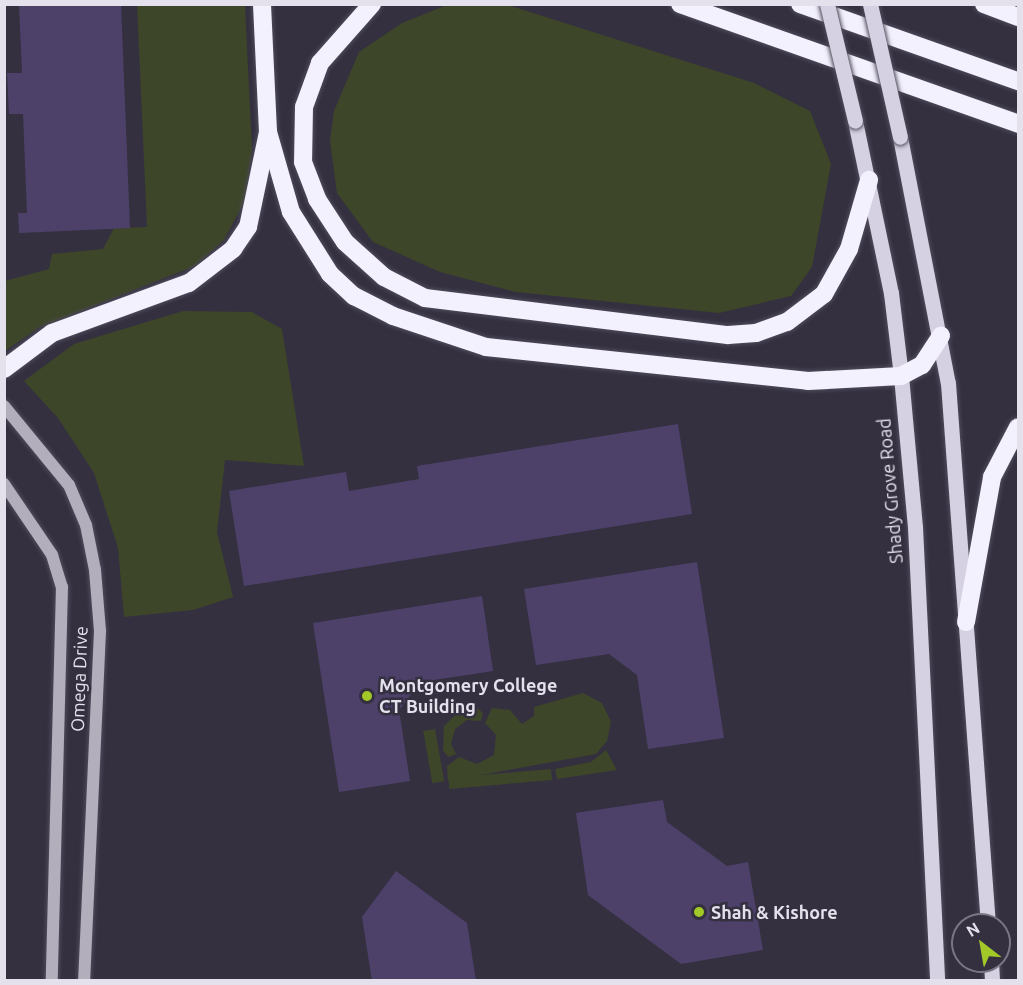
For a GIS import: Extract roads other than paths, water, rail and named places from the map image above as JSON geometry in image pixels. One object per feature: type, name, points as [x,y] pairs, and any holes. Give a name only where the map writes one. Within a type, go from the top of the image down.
[{"type":"highway","points":[[4,369],[52,333],[189,283],[214,266],[248,227],[268,132],[262,4]]},
{"type":"highway","points":[[372,4],[348,24],[320,63],[304,107],[303,162],[316,199],[345,242],[384,277],[425,298],[729,335],[756,333],[787,322],[824,294],[849,249],[869,180]]},
{"type":"highway","points":[[680,4],[1018,124]]},
{"type":"highway","points":[[800,4],[1018,81]]},
{"type":"highway","points":[[984,4],[1018,17]]},
{"type":"highway","points":[[268,132],[304,240],[354,296],[393,316],[486,348],[538,357],[808,381],[901,376],[922,365],[941,336]]},
{"type":"highway","points":[[966,622],[992,477],[1018,427]]},
{"type":"main road","name":"Shady Grove Road","points":[[828,4],[869,180],[901,376],[915,527],[937,981]]},
{"type":"main road","points":[[870,4],[941,336],[966,622],[987,913]]},
{"type":"main road","name":"Omega Drive","points":[[4,406],[69,485],[86,525],[95,570],[100,631],[84,981]]},
{"type":"main road","name":"Omega Drive","points":[[4,484],[52,555],[62,587],[52,981]]},
{"type":"place","name":"Montgomery College CT Building","points":[[367,696]]},
{"type":"place","name":"Shah & Kishore","points":[[699,912]]}]
